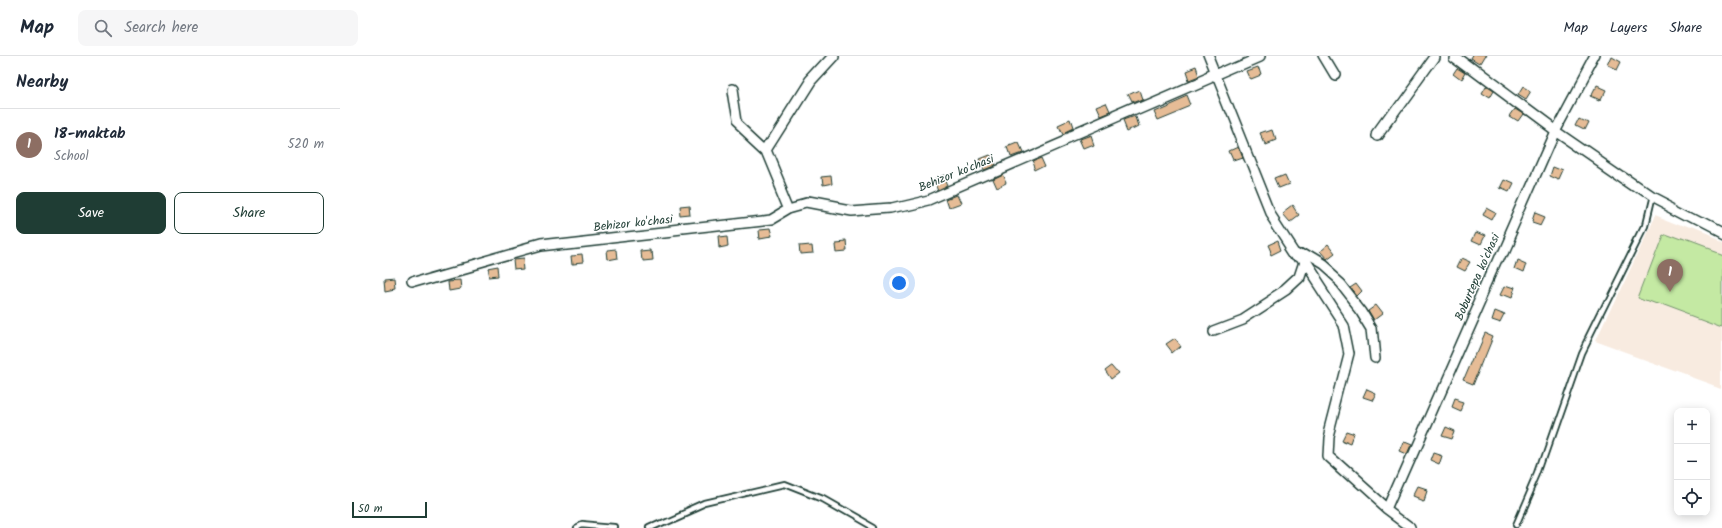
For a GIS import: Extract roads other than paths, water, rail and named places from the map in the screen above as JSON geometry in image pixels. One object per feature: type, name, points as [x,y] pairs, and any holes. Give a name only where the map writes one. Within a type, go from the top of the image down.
[{"type":"street","points":[[766,150],[809,82],[833,56]]},
{"type":"street","points":[[1208,56],[1270,213],[1343,324],[1349,354],[1328,435],[1327,455],[1388,510],[1412,528]]},
{"type":"street","name":"Behizor ko'chasi","points":[[411,283],[540,246],[770,220],[790,208],[808,203],[850,211],[884,209],[929,199],[1260,56]]},
{"type":"street","points":[[1324,56],[1335,76]]},
{"type":"street","points":[[1377,135],[1434,56]]},
{"type":"street","points":[[1454,56],[1555,131],[1651,197],[1722,234]]},
{"type":"street","name":"Boburtepa ko'chasi","points":[[1388,510],[1555,131],[1595,56]]},
{"type":"street","points":[[732,90],[737,123],[766,150],[790,208]]},
{"type":"street","points":[[1294,249],[1322,266],[1340,282],[1361,309],[1372,327],[1375,359]]},
{"type":"street","points":[[1214,330],[1243,319],[1286,291],[1299,280],[1304,264]]},
{"type":"lane","points":[[1517,524],[1539,473],[1581,353],[1644,226],[1651,197]]},
{"type":"lane","points":[[648,528],[704,502],[785,484],[823,499],[874,528]]},
{"type":"lane","points":[[575,528],[581,525],[616,528]]},
{"type":"place","name":"18-maktab","points":[[1670,292]]}]
